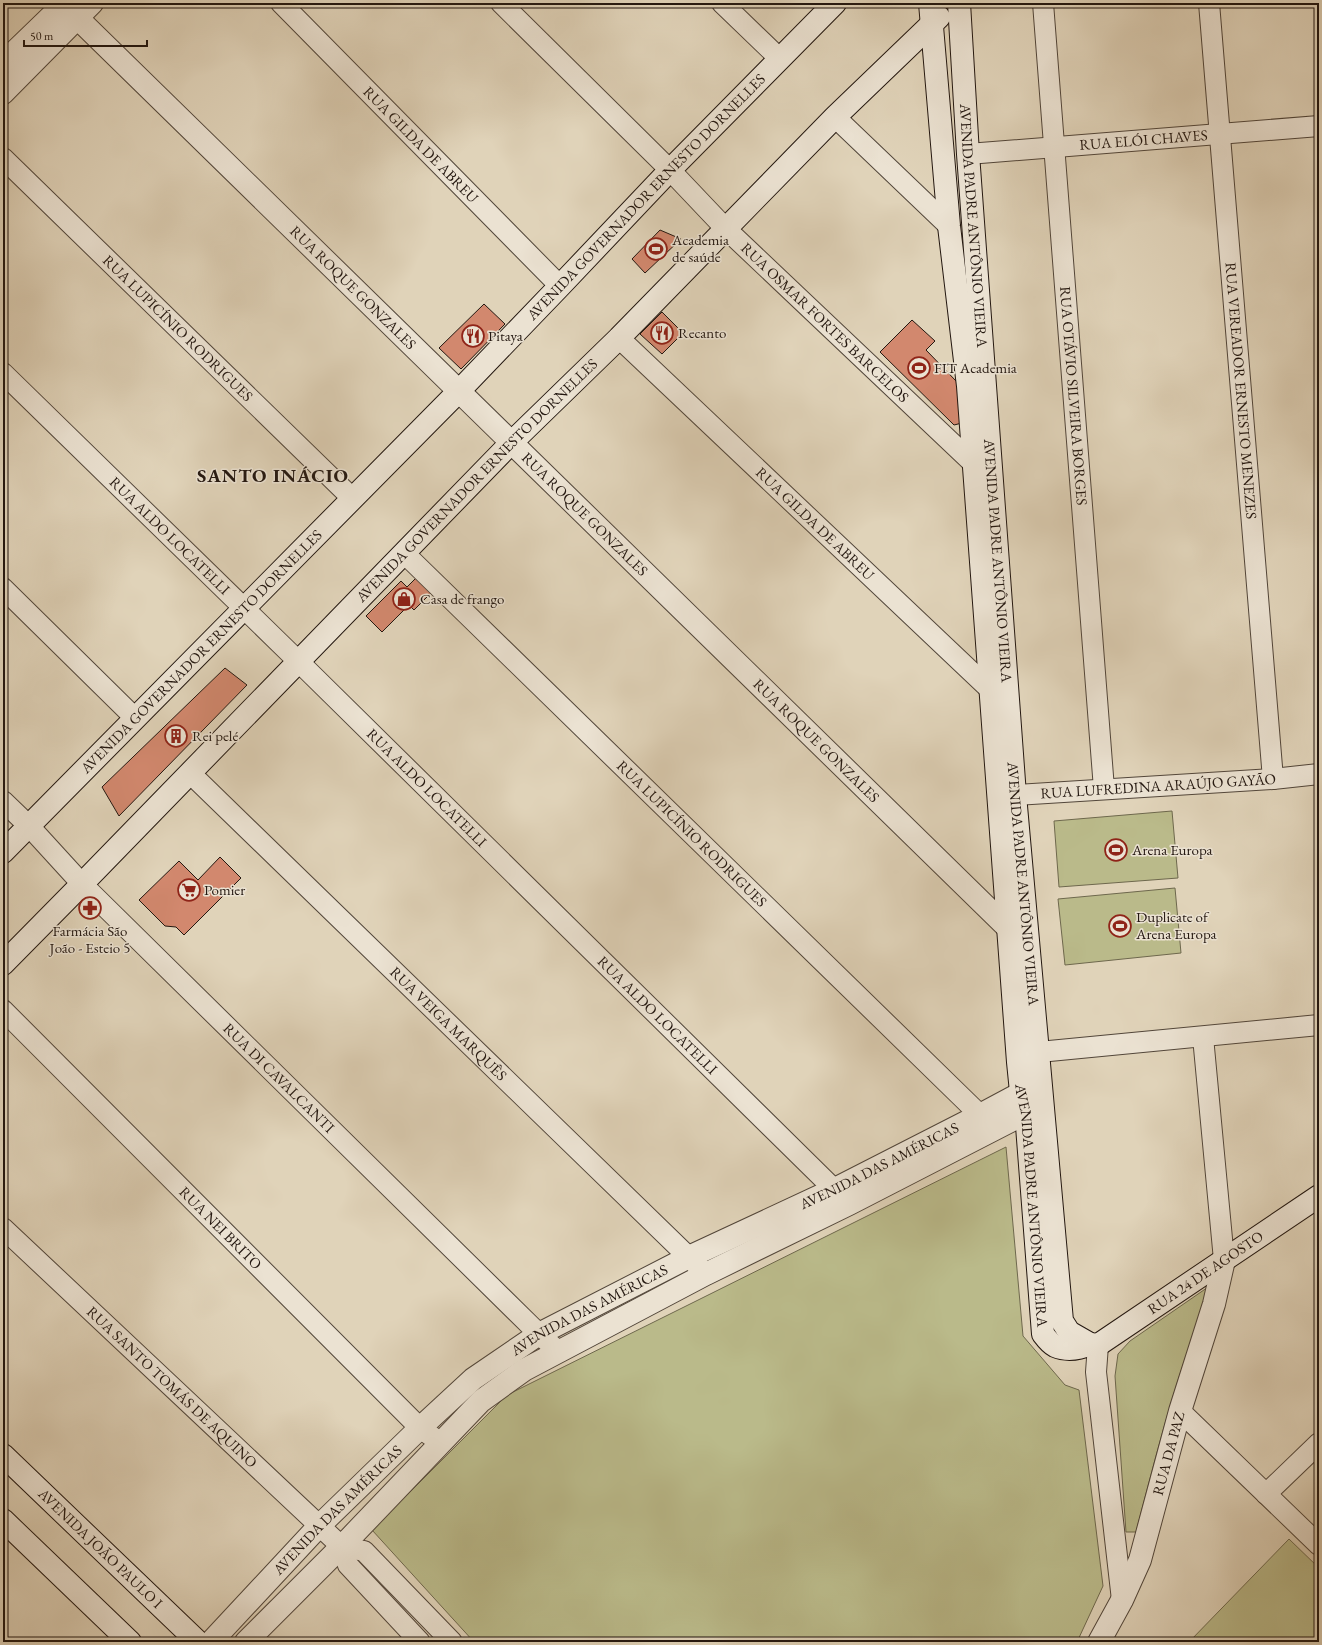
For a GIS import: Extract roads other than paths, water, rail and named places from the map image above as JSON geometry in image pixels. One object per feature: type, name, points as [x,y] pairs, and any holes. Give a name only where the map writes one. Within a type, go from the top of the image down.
[{"type":"main road","name":"AVENIDA GOVERNADOR ERNESTO DORNELLES","points":[[3,852],[459,391],[670,170],[835,3]]},
{"type":"main road","name":"AVENIDA GOVERNADOR ERNESTO DORNELLES","points":[[3,964],[511,443],[619,338],[835,117],[931,13],[955,3]]},
{"type":"main road","name":"AVENIDA PADRE ANTÔNIO VIEIRA","points":[[959,3],[968,154],[1010,710],[1007,797]]},
{"type":"main road","points":[[3,63],[72,6]]},
{"type":"main road","points":[[3,93],[72,6]]},
{"type":"main road","name":"RUA ROQUE GONZALES","points":[[72,6],[511,443],[1018,929]]},
{"type":"main road","name":"AVENIDA PADRE ANTÔNIO VIEIRA","points":[[931,13],[949,226],[968,386],[990,690],[1007,797],[1018,929],[1018,1062],[1021,1092],[1034,1110]]},
{"type":"main road","name":"AVENIDA PADRE ANTÔNIO VIEIRA","points":[[1018,929],[1039,1052],[1041,1082],[1034,1110],[1043,1334],[1054,1346],[1080,1349],[1094,1344]]},
{"type":"main road","name":"AVENIDA DAS AMÉRICAS","points":[[246,1642],[342,1547],[481,1401],[524,1370],[706,1274],[842,1197],[980,1115],[1041,1082]]},
{"type":"main road","name":"AVENIDA DAS AMÉRICAS","points":[[211,1642],[319,1526],[420,1428],[473,1379],[539,1334],[689,1257],[842,1197],[1034,1110]]},
{"type":"main road","name":"RUA 24 DE AGOSTO","points":[[1094,1344],[1224,1260],[1319,1196]]},
{"type":"main road","name":"RUA DA PAZ","points":[[1099,1642],[1122,1600],[1140,1560],[1180,1411],[1214,1304],[1224,1260]]},
{"type":"main road","name":"AVENIDA JOÃO PAULO I","points":[[3,1454],[198,1642]]},
{"type":"main road","points":[[3,1520],[130,1642]]},
{"type":"street","name":"RUA GILDA DE ABREU","points":[[280,3],[560,286]]},
{"type":"street","name":"RUA OSMAR FORTES BARCELOS","points":[[501,3],[670,170],[725,228],[974,464],[994,490]]},
{"type":"street","points":[[722,3],[780,59]]},
{"type":"street","name":"RUA OTÁVIO SILVEIRA BORGES","points":[[1043,3],[1104,789]]},
{"type":"street","name":"RUA VEREADOR ERNESTO MENEZES","points":[[1208,3],[1273,779]]},
{"type":"street","points":[[835,117],[949,226]]},
{"type":"street","name":"RUA ELÓI CHAVES","points":[[968,154],[1053,146],[1319,126]]},
{"type":"street","name":"RUA LUPICÍNIO RODRIGUES","points":[[3,158],[352,498]]},
{"type":"street","name":"RUA GILDA DE ABREU","points":[[619,338],[1010,710]]},
{"type":"street","name":"RUA ALDO LOCATELLI","points":[[3,373],[298,661],[842,1197]]},
{"type":"street","name":"RUA LUPICÍNIO RODRIGUES","points":[[404,553],[980,1115]]},
{"type":"street","points":[[3,588],[135,718]]},
{"type":"street","name":"RUA VEIGA MARQUÊS","points":[[190,773],[706,1274]]},
{"type":"street","name":"RUA LUFREDINA ARAÚJO GAYÃO","points":[[1007,797],[1104,789],[1273,779],[1319,774]]},
{"type":"street","name":"RUA DI CAVALCANTI","points":[[3,801],[29,826],[82,884],[559,1352]]},
{"type":"street","name":"RUA NEI BRITO","points":[[3,1010],[420,1428],[441,1444]]},
{"type":"street","points":[[1018,1062],[1039,1052],[1319,1025]]},
{"type":"street","points":[[1203,1037],[1224,1260]]},
{"type":"street","name":"RUA SANTO TOMÁS DE AQUINO","points":[[3,1228],[342,1547]]},
{"type":"street","points":[[1094,1344],[1122,1600]]},
{"type":"street","points":[[1180,1411],[1319,1545]]},
{"type":"street","points":[[1266,1494],[1319,1443]]},
{"type":"street","points":[[420,1642],[348,1565],[342,1547],[364,1551],[452,1642]]},
{"type":"place","name":"Academia de saúde","points":[[656,249]]},
{"type":"place","name":"Recanto","points":[[662,333]]},
{"type":"place","name":"Pitaya","points":[[473,336]]},
{"type":"place","name":"FIT Academia","points":[[919,368]]},
{"type":"place","name":"Casa de frango","points":[[404,599]]},
{"type":"place","name":"Rei pelé","points":[[176,736]]},
{"type":"place","name":"Arena Europa","points":[[1116,850]]},
{"type":"place","name":"Pomier","points":[[189,890]]},
{"type":"place","name":"Farmácia São João - Esteio 5","points":[[90,908]]},
{"type":"place","name":"Duplicate of Arena Europa","points":[[1120,926]]},
{"type":"district","name":"SANTO INÁCIO","points":[[273,475]]}]
